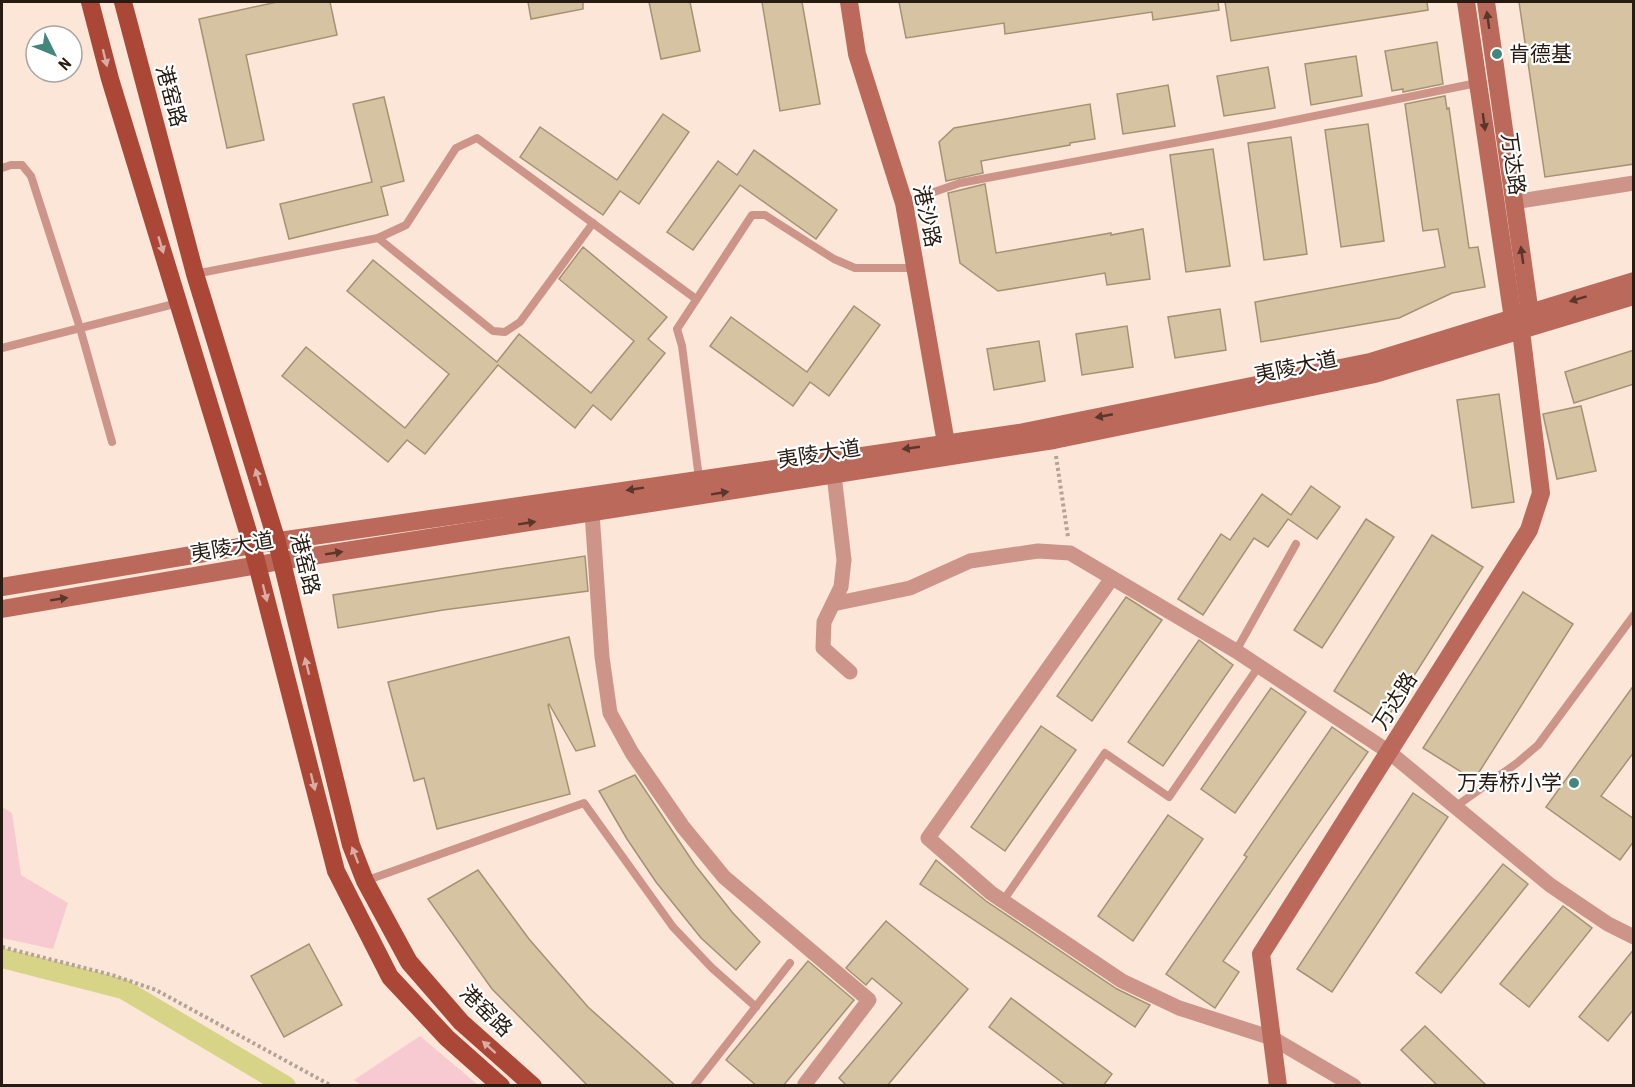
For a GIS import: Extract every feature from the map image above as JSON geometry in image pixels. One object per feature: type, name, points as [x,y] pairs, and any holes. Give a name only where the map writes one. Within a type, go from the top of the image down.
[{"type":"main road","points":[[90,2],[110,78],[258,566],[336,871],[390,977],[447,1038],[501,1086]]},
{"type":"main road","name":"港窑路","points":[[123,2],[195,274],[277,542],[351,845],[365,881],[410,962],[461,1022],[533,1086]]},
{"type":"main road","name":"港沙路","points":[[849,2],[857,54],[904,203],[946,443]]},
{"type":"main road","name":"万达路","points":[[1466,2],[1478,83],[1521,321]]},
{"type":"main road","name":"万达路","points":[[1278,1086],[1262,954],[1529,531],[1541,493],[1521,321],[1514,202],[1486,2]]},
{"type":"main road","name":"夷陵大道","points":[[2,609],[282,561],[1054,440],[1375,374],[1634,281]]},
{"type":"main road","name":"夷陵大道","points":[[2,587],[252,545],[1019,433],[1370,362],[1521,321],[1634,296]]},
{"type":"street","points":[[1514,202],[1634,183]]},
{"type":"street","points":[[834,474],[844,560],[842,587],[824,622],[823,648],[850,672]]},
{"type":"street","points":[[592,513],[602,657],[610,712],[632,753],[683,827],[724,877],[869,1000],[805,1084],[806,1086]]},
{"type":"street","points":[[833,604],[910,588],[970,561],[1038,551],[1070,553],[1236,651],[1389,752],[1550,885],[1608,924],[1634,937]]},
{"type":"street","points":[[1112,578],[928,838],[1003,901],[1122,981],[1179,1008],[1272,1038],[1354,1086]]},
{"type":"lane","points":[[904,203],[960,183],[1260,128],[1478,83]]},
{"type":"lane","points":[[195,274],[378,238],[406,225],[456,148],[477,138],[696,299]]},
{"type":"lane","points":[[2,168],[22,165],[31,176],[80,328],[112,442]]},
{"type":"lane","points":[[699,479],[682,346],[677,329],[752,215],[765,214],[834,259],[855,268],[915,268]]},
{"type":"lane","points":[[378,238],[493,331],[505,332],[520,322],[593,223]]},
{"type":"lane","points":[[2,348],[178,303]]},
{"type":"lane","points":[[1236,651],[1296,544]]},
{"type":"lane","points":[[1455,807],[1517,763],[1538,745],[1634,615]]},
{"type":"lane","points":[[1003,901],[1105,753],[1169,797],[1259,666]]},
{"type":"lane","points":[[365,881],[584,803],[673,927],[712,968],[756,1007]]},
{"type":"lane","points":[[694,1086],[790,963]]},
{"type":"path","points":[[1054,440],[1070,553]]},
{"type":"path","points":[[2,947],[112,975],[156,990],[332,1086]]},
{"type":"shaded area","points":[[2,807],[12,813],[21,875],[68,903],[53,949],[2,938]]},
{"type":"shaded area","points":[[420,1036],[478,1085],[361,1085],[354,1080]]},
{"type":"building","points":[[277,2],[330,2],[337,35],[246,55],[264,140],[227,148],[199,19]]},
{"type":"building","points":[[528,2],[583,2],[583,9],[531,19]]},
{"type":"building","points":[[649,2],[690,2],[700,51],[661,59]]},
{"type":"building","points":[[762,2],[802,2],[820,104],[780,111]]},
{"type":"building","points":[[899,2],[1218,2],[1219,10],[1153,20],[1152,12],[1005,34],[1004,23],[906,38]]},
{"type":"building","points":[[1225,2],[1427,2],[1428,10],[1231,41]]},
{"type":"building","points":[[1519,2],[1634,2],[1634,164],[1545,177]]},
{"type":"building","points":[[1437,42],[1443,84],[1403,92],[1403,89],[1392,91],[1385,51]]},
{"type":"building","points":[[1356,56],[1362,96],[1311,105],[1305,64]]},
{"type":"building","points":[[1268,67],[1275,108],[1224,116],[1217,76]]},
{"type":"building","points":[[1168,85],[1175,126],[1123,134],[1117,94]]},
{"type":"building","points":[[1445,96],[1447,109],[1449,108],[1469,248],[1478,247],[1485,287],[1452,293],[1399,318],[1261,342],[1255,302],[1445,267],[1438,229],[1423,231],[1405,104]]},
{"type":"building","points":[[384,97],[404,181],[381,187],[388,215],[289,239],[280,204],[372,182],[353,104]]},
{"type":"building","points":[[1090,104],[1095,139],[981,161],[983,173],[946,181],[939,142],[954,128]]},
{"type":"building","points":[[663,114],[689,132],[639,204],[620,191],[603,215],[520,157],[540,127],[617,180]]},
{"type":"building","points":[[1368,124],[1384,241],[1341,247],[1325,130]]},
{"type":"building","points":[[1291,137],[1307,254],[1264,260],[1248,143]]},
{"type":"building","points":[[1213,149],[1230,266],[1186,272],[1170,155]]},
{"type":"building","points":[[754,150],[837,210],[816,239],[740,185],[693,250],[667,232],[718,161],[737,175]]},
{"type":"building","points":[[985,184],[996,253],[1143,229],[1150,279],[1107,285],[1105,273],[998,291],[960,263],[948,193]]},
{"type":"building","points":[[583,247],[667,317],[648,339],[665,353],[611,420],[593,405],[575,428],[498,365],[425,454],[407,440],[388,462],[282,376],[306,347],[405,428],[449,374],[347,291],[373,260],[497,362],[519,334],[591,393],[634,341],[559,279]]},
{"type":"building","points":[[854,306],[880,325],[829,396],[810,382],[793,406],[710,346],[731,317],[807,372]]},
{"type":"building","points":[[1220,309],[1226,350],[1175,358],[1168,317]]},
{"type":"building","points":[[1127,326],[1133,367],[1082,375],[1076,334]]},
{"type":"building","points":[[1039,341],[1045,381],[994,390],[987,349]]},
{"type":"building","points":[[1634,350],[1634,384],[1574,403],[1565,372]]},
{"type":"building","points":[[1499,394],[1514,502],[1472,508],[1457,400]]},
{"type":"building","points":[[1581,406],[1596,471],[1557,479],[1543,414]]},
{"type":"building","points":[[1311,486],[1340,507],[1317,539],[1288,519],[1268,547],[1254,538],[1203,615],[1178,599],[1221,534],[1230,540],[1262,494],[1291,515]]},
{"type":"building","points":[[1366,519],[1394,537],[1322,648],[1294,630]]},
{"type":"building","points":[[1432,535],[1483,567],[1384,723],[1334,691]]},
{"type":"building","points":[[585,556],[588,591],[443,610],[338,628],[333,595]]},
{"type":"building","points":[[1523,592],[1573,624],[1474,780],[1423,748]]},
{"type":"building","points":[[1126,597],[1162,620],[1092,721],[1057,696]]},
{"type":"building","points":[[569,637],[595,746],[576,751],[548,705],[570,794],[437,829],[424,778],[414,781],[388,682]]},
{"type":"building","points":[[1199,640],[1233,665],[1163,766],[1128,742]]},
{"type":"building","points":[[1634,685],[1634,752],[1601,796],[1634,819],[1634,841],[1620,860],[1546,807]]},
{"type":"building","points":[[1271,688],[1306,712],[1235,813],[1201,789]]},
{"type":"building","points":[[1041,726],[1076,750],[1005,851],[971,827]]},
{"type":"building","points":[[1332,727],[1368,752],[1223,961],[1239,972],[1215,1008],[1166,974],[1247,857],[1244,855]]},
{"type":"building","points":[[635,775],[695,865],[732,912],[760,942],[736,970],[701,938],[656,882],[599,791]]},
{"type":"building","points":[[1413,793],[1448,817],[1332,992],[1297,969]]},
{"type":"building","points":[[1168,815],[1203,839],[1133,941],[1098,916]]},
{"type":"building","points":[[936,860],[986,901],[1117,989],[1150,1005],[1135,1027],[920,884]]},
{"type":"building","points":[[1503,864],[1528,884],[1441,993],[1416,973]]},
{"type":"building","points":[[478,870],[529,939],[588,1007],[676,1086],[588,1086],[492,989],[428,899]]},
{"type":"building","points":[[1563,906],[1592,928],[1529,1007],[1500,984]]},
{"type":"building","points":[[886,921],[968,989],[887,1086],[847,1086],[839,1078],[902,1003],[872,978],[866,985],[846,968]]},
{"type":"building","points":[[309,944],[342,1005],[284,1037],[251,976]]},
{"type":"building","points":[[1634,949],[1634,1009],[1608,1041],[1579,1017]]},
{"type":"building","points":[[808,961],[854,1000],[783,1086],[757,1086],[726,1060]]},
{"type":"building","points":[[1011,998],[1112,1074],[1103,1086],[1067,1086],[989,1027]]},
{"type":"building","points":[[1425,1026],[1487,1086],[1438,1086],[1401,1050]]},
{"type":"waterway","points":[[2,958],[123,989],[286,1086]]},
{"type":"place","name":"肯德基","points":[[1497,54]]},
{"type":"place","name":"万寿桥小学","points":[[1574,783]]}]
